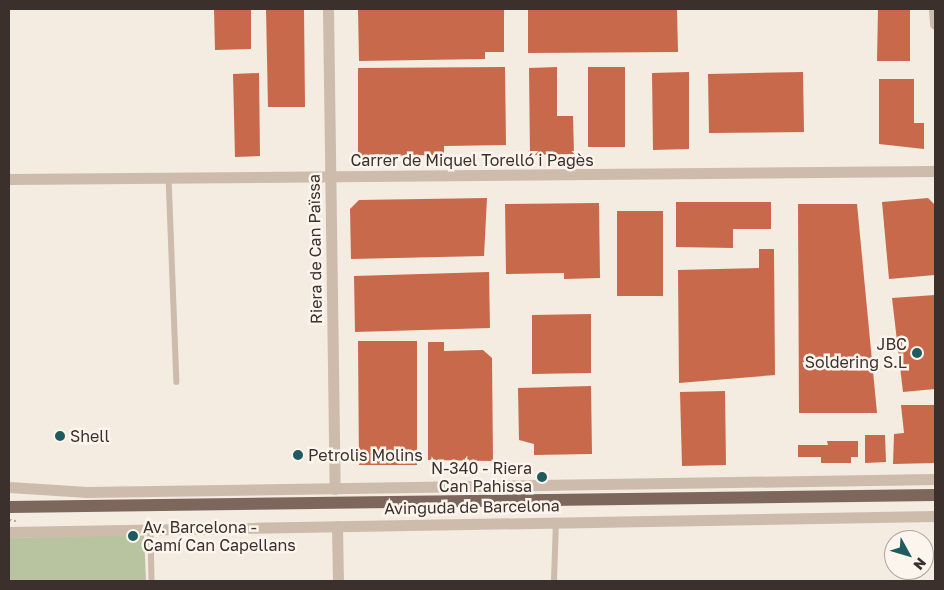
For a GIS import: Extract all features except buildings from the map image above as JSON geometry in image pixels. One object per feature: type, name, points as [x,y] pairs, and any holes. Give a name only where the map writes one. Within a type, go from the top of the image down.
[{"type":"main road","name":"Avinguda de Barcelona","points":[[9,507],[159,507],[935,495]]},
{"type":"street","name":"Riera de Can Païssa","points":[[328,9],[336,488]]},
{"type":"street","points":[[934,9],[935,24]]},
{"type":"street","name":"Carrer de Miquel Torelló i Pagès","points":[[9,179],[935,171]]},
{"type":"street","name":"Avinguda de Barcelona","points":[[9,487],[87,492],[935,479]]},
{"type":"street","name":"Avinguda de Barcelona","points":[[87,492],[159,507]]},
{"type":"street","name":"Avinguda de Barcelona","points":[[9,532],[151,528],[935,516]]},
{"type":"street","points":[[337,526],[338,581]]},
{"type":"lane","points":[[170,177],[176,382]]},
{"type":"lane","points":[[554,581],[556,522]]},
{"type":"lane","points":[[151,528],[152,581]]},
{"type":"green space","points":[[144,534],[146,581],[9,581],[9,538]]},
{"type":"place","name":"JBC Soldering S.L","points":[[917,353]]},
{"type":"place","name":"Shell","points":[[60,436]]},
{"type":"place","name":"Petrolis Molins","points":[[298,455]]},
{"type":"place","name":"N-340 - Riera Can Pahissa","points":[[542,477]]},
{"type":"place","name":"Av. Barcelona - Camí Can Capellans","points":[[133,536]]}]
